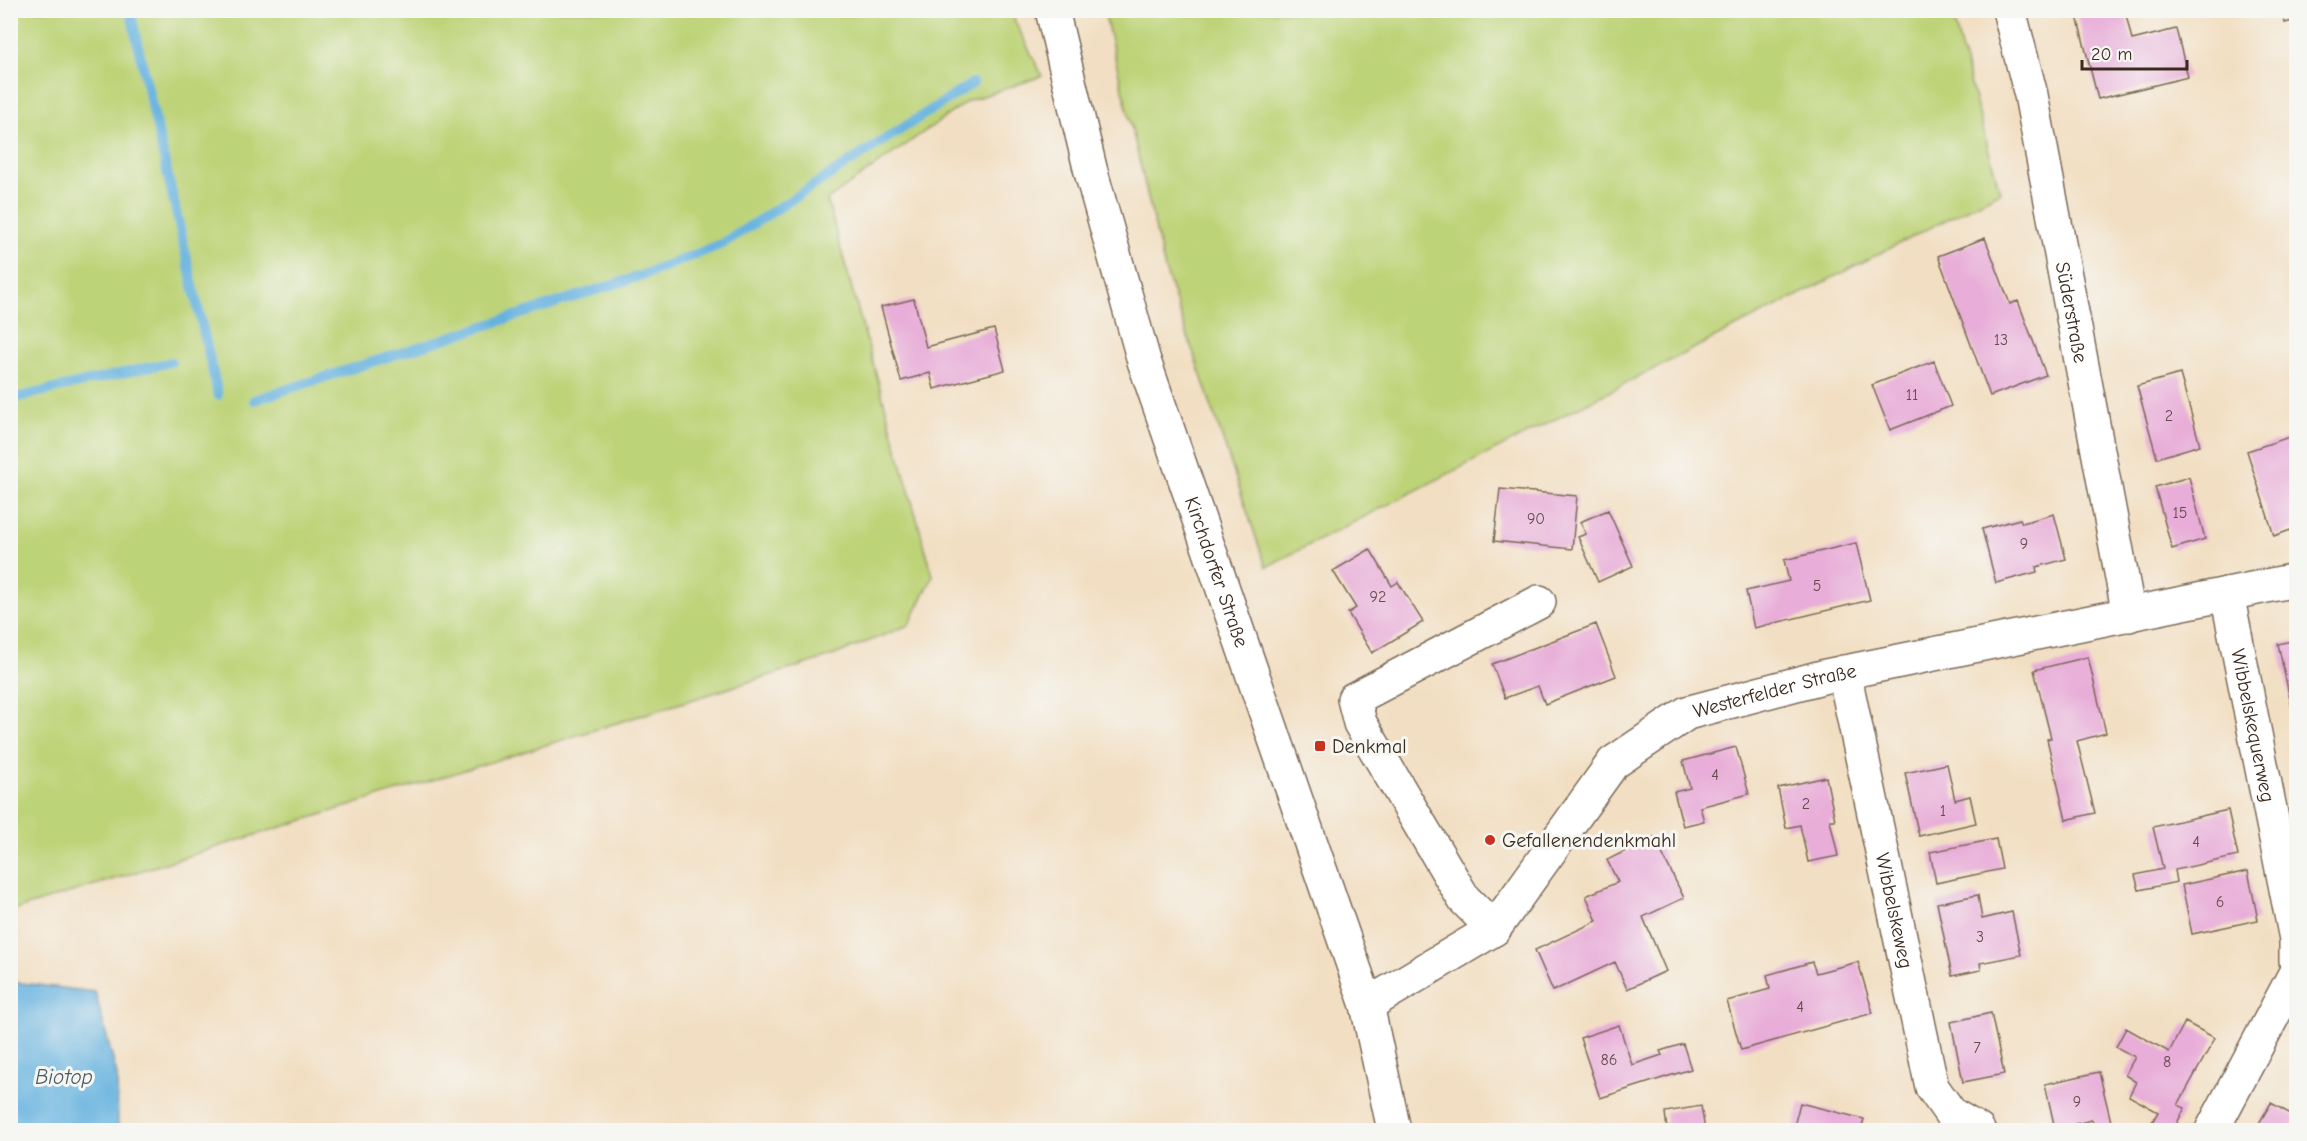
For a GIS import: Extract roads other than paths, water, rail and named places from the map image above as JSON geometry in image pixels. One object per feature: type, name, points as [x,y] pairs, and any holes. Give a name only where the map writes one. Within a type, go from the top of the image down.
[{"type":"street","name":"Kirchdorfer Straße","points":[[1052,10],[1091,172],[1144,361],[1366,1005],[1394,1131]]},
{"type":"street","name":"Süderstraße","points":[[2009,10],[2031,95],[2129,615]]},
{"type":"street","name":"Westerfelder Straße","points":[[1366,1005],[1494,929],[1613,762],[1687,713],[1844,672],[2296,580]]},
{"type":"street","name":"Wibbelskequerweg","points":[[2227,594],[2296,939],[2296,961]]},
{"type":"street","points":[[1494,929],[1464,899],[1360,723],[1354,699],[1539,602]]},
{"type":"street","name":"Wibbelskeweg","points":[[1844,672],[1932,1087],[1951,1114],[1978,1131]]},
{"type":"street","points":[[2212,1131],[2296,972]]},
{"type":"water","name":"Biotop","points":[[10,983],[95,992],[117,1075],[118,1130],[11,1130]]},
{"type":"waterway","points":[[130,10],[218,395]]},
{"type":"waterway","points":[[254,400],[643,275],[722,244],[973,83]]},
{"type":"waterway","points":[[10,399],[171,362]]},
{"type":"place","name":"Denkmal","points":[[1320,746]]},
{"type":"place","name":"Gefallenendenkmahl","points":[[1490,840]]}]
